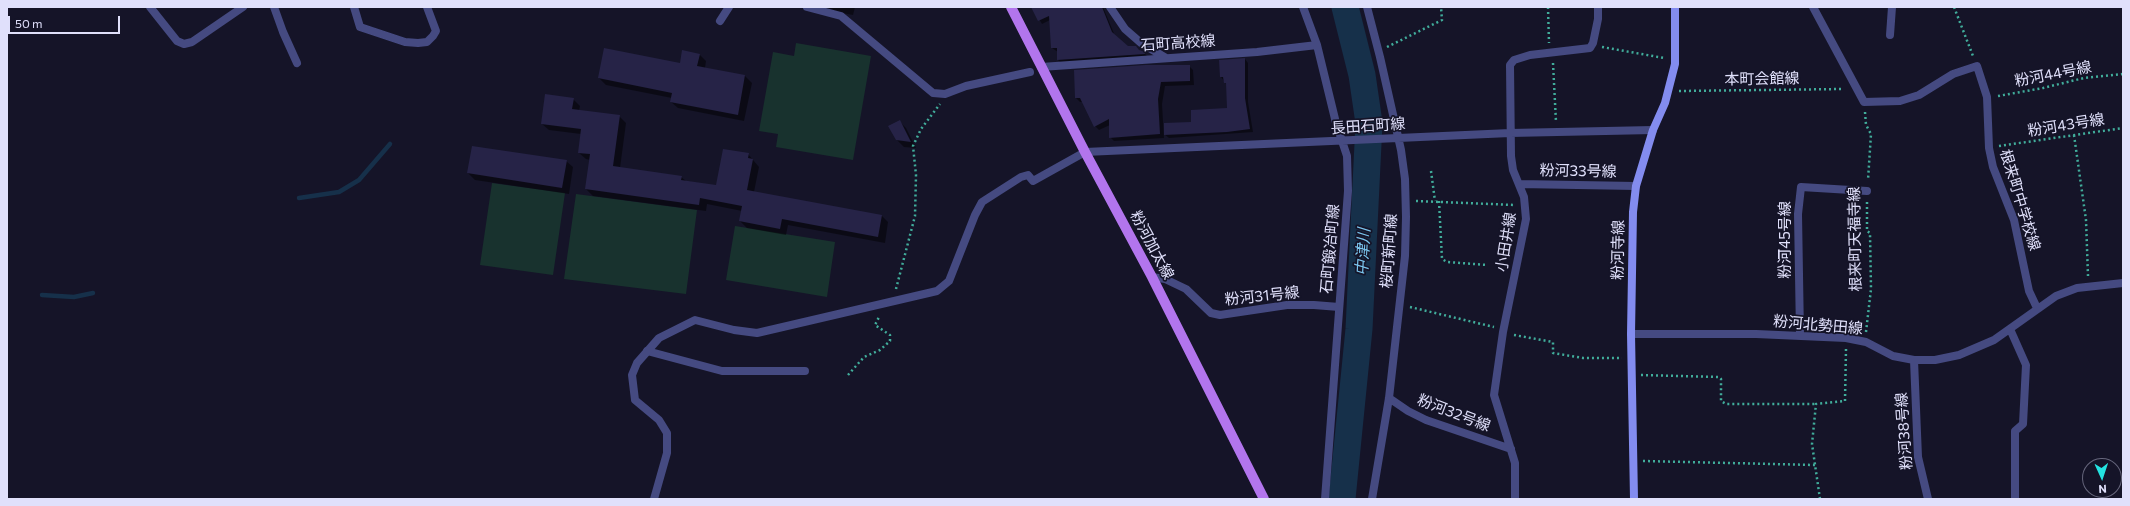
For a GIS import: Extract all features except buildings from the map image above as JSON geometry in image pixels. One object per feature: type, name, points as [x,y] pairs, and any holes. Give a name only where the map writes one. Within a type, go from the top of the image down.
[{"type":"main road","name":"粉河加太線","points":[[1011,7],[1085,152],[1152,276],[1264,499]]},
{"type":"main road","name":"粉河寺線","points":[[1634,499],[1631,334],[1633,212],[1636,186],[1653,130],[1668,91],[1675,60],[1675,7]]},
{"type":"street","points":[[150,7],[177,41],[184,44],[192,42],[243,7]]},
{"type":"street","points":[[274,7],[297,63]]},
{"type":"street","points":[[354,7],[360,28],[405,42],[418,43],[426,42],[436,31],[427,7]]},
{"type":"street","points":[[720,22],[729,7]]},
{"type":"street","points":[[807,7],[841,16],[933,93],[947,93],[966,86],[1030,72]]},
{"type":"street","points":[[1110,7],[1126,29],[1141,43],[1166,58]]},
{"type":"street","name":"石町鍛冶町線","points":[[1303,7],[1317,45],[1336,123],[1347,156],[1348,190],[1325,499]]},
{"type":"street","name":"桜町新町線","points":[[1367,7],[1379,52],[1397,138],[1405,179],[1406,201],[1404,256],[1389,398],[1372,499]]},
{"type":"street","points":[[1592,46],[1598,19],[1598,7]]},
{"type":"street","points":[[1813,7],[1864,102],[1900,101],[1918,95],[1953,74],[1976,66]]},
{"type":"street","points":[[1890,35],[1892,7]]},
{"type":"street","name":"石町高校線","points":[[1041,67],[1258,52],[1317,45]]},
{"type":"street","name":"小田井線","points":[[1515,499],[1515,463],[1494,395],[1503,332],[1526,219],[1525,205],[1513,170],[1510,133],[1510,65],[1520,57],[1586,50],[1592,46]]},
{"type":"street","name":"根来町中学校線","points":[[1976,66],[1987,97],[1989,148],[1993,167],[2014,220],[2030,291],[2037,308]]},
{"type":"street","name":"長田石町線","points":[[1085,152],[1343,142],[1510,133],[1653,130]]},
{"type":"street","points":[[654,499],[667,453],[668,433],[659,420],[635,400],[632,376],[634,368],[659,338],[695,320],[757,334],[937,291],[949,281],[975,215],[982,202],[1021,177],[1028,175],[1033,181],[1085,152]]},
{"type":"street","name":"粉河33号線","points":[[1519,184],[1636,186]]},
{"type":"street","name":"粉河45号線","points":[[1800,335],[1798,214],[1801,187],[1867,191]]},
{"type":"street","name":"粉河31号線","points":[[1152,276],[1165,279],[1186,289],[1211,313],[1220,315],[1287,305],[1314,304],[1339,307]]},
{"type":"street","name":"粉河北勢田線","points":[[1631,334],[1800,335],[1846,338],[1866,342],[1893,356],[1914,360],[1936,360],[1959,355],[1994,340],[2037,308],[2056,296],[2076,288],[2123,283]]},
{"type":"street","points":[[2010,328],[2026,365],[2023,424],[2015,430],[2015,499]]},
{"type":"street","points":[[647,351],[722,371],[804,371]]},
{"type":"street","name":"粉河38号線","points":[[1914,360],[1918,457],[1928,499]]},
{"type":"street","name":"粉河32号線","points":[[1389,398],[1408,411],[1426,420],[1511,448]]},
{"type":"path","points":[[1379,52],[1442,20],[1441,7]]},
{"type":"path","points":[[1548,7],[1556,132]]},
{"type":"path","points":[[1954,7],[1969,42],[1976,66]]},
{"type":"path","points":[[1592,46],[1675,60]]},
{"type":"path","name":"粉河44号線","points":[[1987,97],[2043,88],[2084,78],[2123,74]]},
{"type":"path","name":"本町会館線","points":[[1668,91],[1857,89]]},
{"type":"path","points":[[848,375],[864,357],[880,350],[890,341],[890,335],[875,325],[887,304],[895,295],[916,216],[916,176],[913,146],[925,124],[947,93]]},
{"type":"path","name":"根来町天福寺線","points":[[1864,102],[1866,126],[1871,134],[1871,156],[1867,191],[1867,231],[1870,233],[1871,289],[1866,342]]},
{"type":"path","name":"粉河43号線","points":[[1989,148],[2123,128]]},
{"type":"path","points":[[2074,135],[2086,220],[2088,287]]},
{"type":"path","points":[[1431,171],[1435,201]]},
{"type":"path","points":[[1406,201],[1525,205]]},
{"type":"path","points":[[1439,201],[1442,259],[1447,262],[1488,265]]},
{"type":"path","points":[[1399,304],[1495,328],[1503,332],[1554,342],[1553,353],[1583,358],[1632,358]]},
{"type":"path","points":[[1632,375],[1719,377],[1721,379],[1721,401],[1726,404],[1816,404],[1845,402],[1846,338]]},
{"type":"path","points":[[1816,404],[1812,444],[1820,499]]},
{"type":"path","points":[[1633,461],[1814,465]]},
{"type":"green space","points":[[796,43],[871,56],[853,160],[776,147],[778,134],[759,131],[773,52],[794,56]]},
{"type":"green space","points":[[492,183],[565,193],[553,275],[480,265]]},
{"type":"green space","points":[[576,194],[697,210],[686,294],[564,279]]},
{"type":"green space","points":[[735,226],[835,242],[827,297],[726,280]]},
{"type":"waterway","name":"中津川","points":[[1342,499],[1359,329],[1369,123],[1362,75],[1345,7]]},
{"type":"waterway","points":[[299,198],[339,192],[359,180],[390,144]]},
{"type":"waterway","points":[[42,295],[74,297],[93,293]]}]
